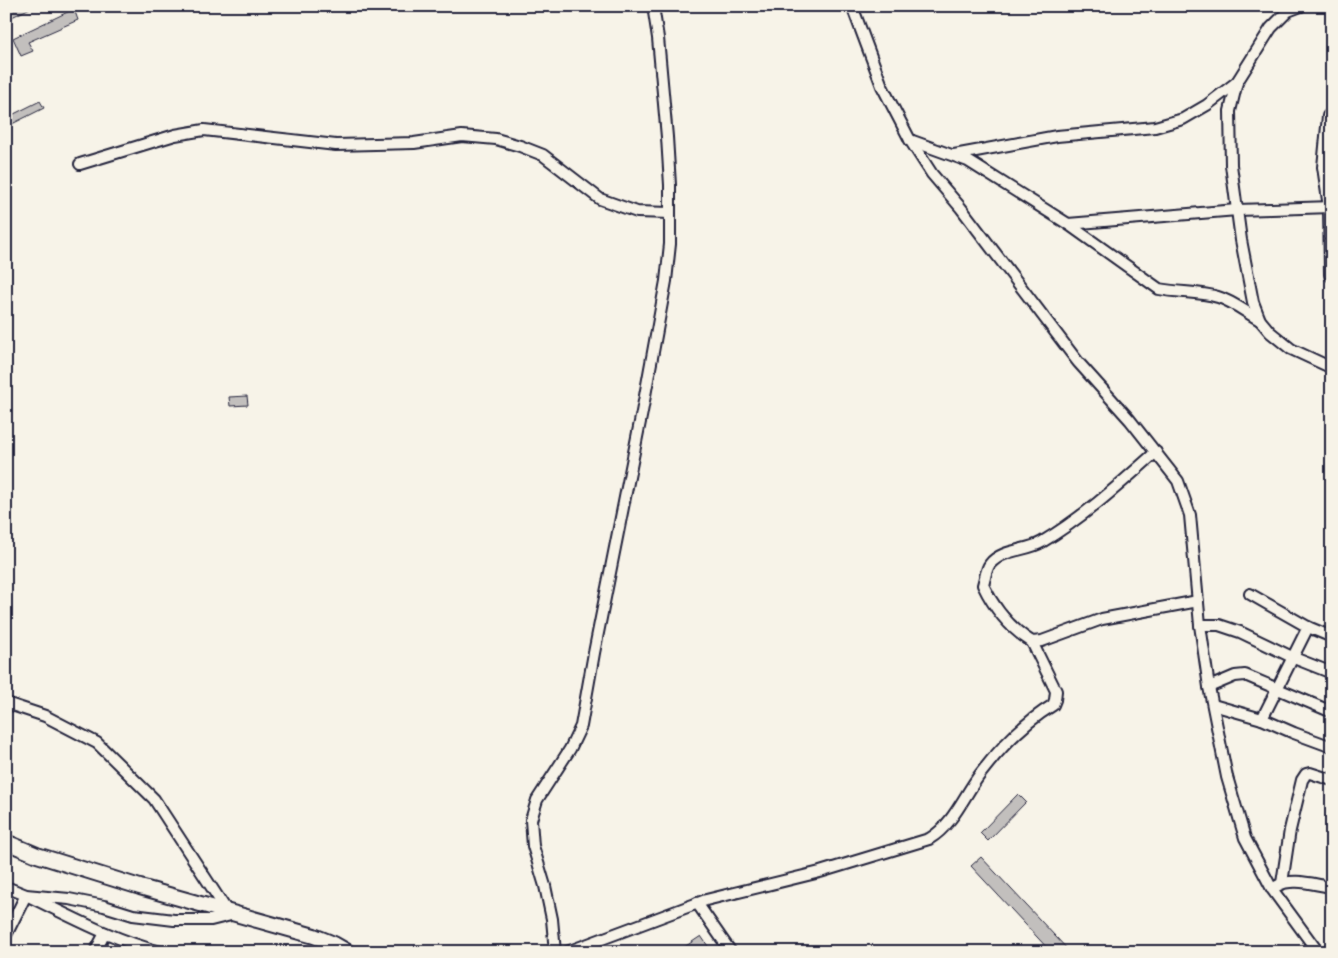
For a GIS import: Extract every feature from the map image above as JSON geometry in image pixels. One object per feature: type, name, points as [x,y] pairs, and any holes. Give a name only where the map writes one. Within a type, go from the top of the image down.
[{"type":"main road","points":[[6,842],[37,855],[140,887],[314,936],[348,952]]},
{"type":"street","points":[[555,952],[552,919],[545,886],[533,846],[531,820],[537,800],[570,749],[581,726],[642,412],[666,281],[670,244],[667,137],[658,38],[653,6]]},
{"type":"street","points":[[852,6],[864,43],[882,86],[910,140],[932,174],[961,208],[1078,362],[1130,420],[1178,481],[1190,515],[1200,625],[1209,687],[1227,777],[1245,838],[1272,890],[1318,952]]},
{"type":"street","points":[[1301,6],[1288,12],[1271,28],[1237,82],[1230,111],[1231,165],[1253,302],[1260,320],[1270,332],[1291,349],[1332,368]]},
{"type":"street","points":[[954,155],[1057,136],[1155,126],[1183,119],[1207,105],[1237,82]]},
{"type":"street","points":[[1332,112],[1328,116],[1323,167],[1330,207],[1330,275],[1332,277]]},
{"type":"street","points":[[80,164],[175,135],[204,130],[336,145],[414,143],[462,136],[496,139],[543,155],[600,199],[637,212],[670,213]]},
{"type":"street","points":[[910,140],[968,161],[1068,224],[1159,288],[1175,292],[1198,293],[1220,297],[1260,320]]},
{"type":"street","points":[[1068,224],[1237,210],[1330,207]]},
{"type":"street","points":[[567,952],[698,903],[836,867],[929,838],[940,832],[961,805],[980,774],[1025,725],[1053,705],[1055,700],[1056,691],[1032,642],[1010,624],[990,600],[983,585],[989,564],[1002,555],[1041,543],[1098,503],[1156,452]]},
{"type":"street","points":[[1250,594],[1308,627],[1332,637]]},
{"type":"street","points":[[1032,642],[1042,641],[1102,620],[1198,601]]},
{"type":"street","points":[[1200,625],[1219,625],[1240,632],[1294,658],[1332,673]]},
{"type":"street","points":[[1262,719],[1308,627]]},
{"type":"street","points":[[1209,687],[1235,676],[1244,675],[1332,712]]},
{"type":"street","points":[[6,703],[45,716],[97,743],[154,799],[232,912],[211,920],[174,920],[133,915],[104,906],[69,899],[26,895]]},
{"type":"street","points":[[1213,705],[1262,719],[1332,747]]},
{"type":"street","points":[[1282,883],[1290,830],[1302,780],[1306,774],[1310,773],[1332,780]]},
{"type":"street","points":[[1272,890],[1282,883],[1296,882],[1332,887]]},
{"type":"street","points":[[6,887],[105,934],[161,952]]},
{"type":"street","points":[[6,935],[26,895]]},
{"type":"street","points":[[698,903],[731,952]]},
{"type":"street","points":[[94,952],[105,934]]},
{"type":"building","points":[[6,6],[34,6],[6,20]]},
{"type":"building","points":[[74,9],[78,20],[28,42],[33,51],[21,56],[13,38]]},
{"type":"building","points":[[40,101],[44,108],[6,127],[6,118]]},
{"type":"building","points":[[247,396],[248,405],[230,406],[229,397]]},
{"type":"building","points":[[1018,794],[1026,802],[988,841],[980,833]]},
{"type":"building","points":[[981,857],[1070,952],[1051,952],[971,866]]},
{"type":"building","points":[[701,936],[712,952],[677,952]]}]
